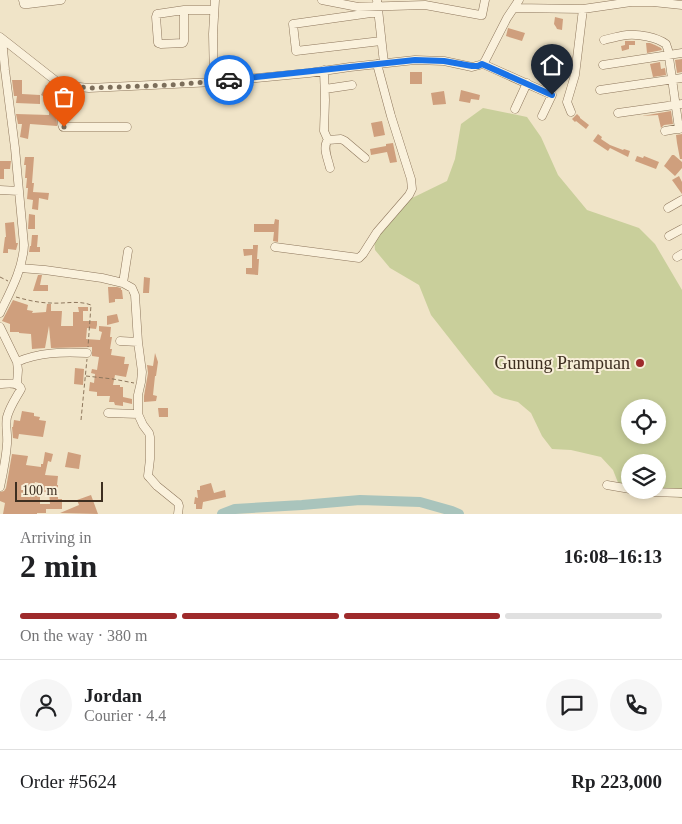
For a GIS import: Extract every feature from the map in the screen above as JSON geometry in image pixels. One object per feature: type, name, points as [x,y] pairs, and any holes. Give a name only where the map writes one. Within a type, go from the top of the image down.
[{"type":"street","points":[[23,0],[24,4],[28,4],[61,0]]},
{"type":"street","points":[[214,82],[213,34],[215,0]]},
{"type":"street","points":[[322,0],[349,6],[406,3],[425,5],[437,3],[481,15],[485,0]]},
{"type":"street","points":[[483,64],[491,52],[507,18],[519,0]]},
{"type":"street","points":[[514,8],[583,9],[631,2],[682,5]]},
{"type":"street","points":[[276,247],[359,258],[376,232],[409,196],[412,189],[411,179],[391,116],[380,64],[381,41],[377,6]]},
{"type":"street","points":[[377,6],[293,24],[296,51],[381,41]]},
{"type":"street","points":[[571,112],[566,102],[575,75],[583,9]]},
{"type":"street","points":[[184,10],[183,43],[158,43],[157,14],[184,10],[214,10]]},
{"type":"street","points":[[604,40],[627,35],[646,37],[664,42],[667,47],[672,80],[679,105],[681,128],[665,130]]},
{"type":"street","points":[[1,38],[56,82],[64,85],[89,88],[214,82],[426,60],[472,66],[483,64],[552,95],[542,116]]},
{"type":"street","points":[[0,314],[24,256],[16,155],[1,38]]},
{"type":"street","points":[[603,65],[682,53]]},
{"type":"street","points":[[324,70],[324,131],[328,140],[326,148],[330,168]]},
{"type":"street","points":[[600,90],[682,78]]},
{"type":"street","points":[[516,109],[527,84]]},
{"type":"street","points":[[64,85],[62,90],[63,127],[127,127]]},
{"type":"street","points":[[325,89],[352,85]]},
{"type":"street","points":[[618,113],[679,105]]},
{"type":"street","points":[[328,140],[341,139],[365,158]]},
{"type":"street","points":[[0,190],[19,191]]},
{"type":"street","points":[[668,208],[682,200]]},
{"type":"street","points":[[669,236],[682,229]]},
{"type":"street","points":[[123,282],[128,251]]},
{"type":"street","points":[[20,268],[123,282],[135,292],[142,372],[138,395],[138,414],[150,437],[148,473],[150,478],[178,503],[178,514]]},
{"type":"street","points":[[0,327],[17,362],[17,384]]},
{"type":"street","points":[[120,341],[138,342]]},
{"type":"street","points":[[17,362],[33,356],[50,353],[88,353]]},
{"type":"street","points":[[0,384],[17,384],[21,387],[6,421],[8,439],[2,460],[0,487]]},
{"type":"street","points":[[108,413],[138,414]]},
{"type":"street","points":[[606,485],[621,488]]},
{"type":"street","points":[[666,492],[682,493]]},
{"type":"path","points":[[0,277],[14,283]]},
{"type":"path","points":[[8,295],[43,302],[83,302],[90,305],[88,353],[80,420]]},
{"type":"path","points":[[85,376],[114,379],[140,385]]},
{"type":"green space","points":[[483,108],[527,117],[541,137],[558,175],[587,210],[639,228],[655,244],[682,290],[682,498],[666,495],[666,454],[621,454],[621,485],[619,485],[613,470],[601,457],[571,450],[552,449],[542,436],[531,413],[518,402],[494,394],[471,366],[431,315],[419,285],[390,268],[375,250],[374,238],[408,200],[447,181],[455,159],[461,124]]},
{"type":"building","points":[[555,17],[563,19],[562,30],[557,29],[554,24]]},
{"type":"building","points":[[508,28],[525,33],[522,41],[506,36]]},
{"type":"building","points":[[625,41],[635,41],[635,45],[629,45],[629,49],[622,51],[621,46],[625,45]]},
{"type":"building","points":[[646,43],[655,45],[662,50],[647,53]]},
{"type":"building","points":[[682,59],[682,72],[677,73],[675,60]]},
{"type":"building","points":[[660,62],[661,69],[665,68],[666,75],[653,77],[650,64]]},
{"type":"building","points":[[410,72],[422,72],[422,84],[410,84]]},
{"type":"building","points":[[12,80],[22,80],[22,94],[40,95],[40,104],[16,103],[17,96],[14,96]]},
{"type":"building","points":[[46,85],[54,90],[49,99],[41,95]]},
{"type":"building","points":[[461,90],[480,95],[479,100],[471,99],[470,103],[459,101]]},
{"type":"building","points":[[444,91],[446,104],[433,105],[431,93]]},
{"type":"building","points":[[50,102],[56,102],[57,126],[30,124],[28,139],[20,137],[22,124],[18,124],[16,114],[49,115]]},
{"type":"building","points":[[671,111],[673,124],[664,125],[661,128],[658,115],[642,116]]},
{"type":"building","points":[[577,114],[589,125],[586,129],[572,119]]},
{"type":"building","points":[[382,121],[385,135],[374,137],[371,123]]},
{"type":"building","points":[[598,134],[602,137],[601,139],[610,145],[630,151],[628,157],[610,148],[608,151],[593,141]]},
{"type":"building","points":[[682,134],[682,159],[680,159],[676,135]]},
{"type":"building","points":[[393,143],[397,162],[390,163],[387,152],[371,155],[370,149]]},
{"type":"building","points":[[672,155],[682,162],[682,168],[675,176],[664,166]]},
{"type":"building","points":[[637,156],[643,158],[644,156],[659,162],[656,169],[635,161]]},
{"type":"building","points":[[25,157],[34,157],[33,192],[49,193],[48,200],[39,198],[38,210],[32,209],[33,200],[27,199],[28,188],[26,188],[27,178],[25,178]]},
{"type":"building","points":[[0,161],[11,161],[10,169],[4,169],[4,179],[0,179]]},
{"type":"building","points":[[679,176],[682,182],[682,194],[672,180]]},
{"type":"building","points":[[29,214],[35,215],[35,229],[28,229]]},
{"type":"building","points":[[275,219],[279,220],[278,242],[273,241],[274,232],[254,232],[254,224],[274,224]]},
{"type":"building","points":[[14,222],[16,243],[18,243],[16,250],[8,249],[8,253],[3,253],[6,237],[5,223]]},
{"type":"building","points":[[32,235],[38,235],[37,247],[40,247],[40,252],[29,252]]},
{"type":"building","points":[[253,245],[258,245],[258,275],[246,274],[246,268],[252,268],[252,255],[244,256],[243,249],[253,249]]},
{"type":"building","points":[[38,275],[42,275],[40,285],[48,285],[48,291],[33,291]]},
{"type":"building","points":[[144,277],[150,278],[149,293],[143,293]]},
{"type":"building","points":[[108,287],[121,288],[123,299],[115,299],[115,302],[109,303]]},
{"type":"building","points":[[13,300],[28,305],[27,310],[33,311],[32,313],[46,312],[47,304],[51,304],[51,311],[62,311],[61,326],[73,326],[73,312],[79,312],[78,307],[88,307],[88,311],[83,311],[83,321],[97,321],[97,325],[96,329],[87,328],[86,339],[100,340],[102,332],[99,331],[99,326],[111,327],[111,355],[125,357],[124,364],[129,364],[126,377],[115,375],[113,385],[123,387],[123,397],[132,399],[132,404],[123,402],[123,406],[115,405],[114,402],[109,402],[110,396],[97,396],[97,392],[89,391],[90,382],[94,383],[95,374],[91,373],[92,369],[97,370],[99,357],[92,356],[92,347],[51,348],[49,326],[45,348],[32,349],[31,334],[10,332],[10,324],[2,321]]},
{"type":"building","points":[[117,314],[119,322],[107,325],[107,316]]},
{"type":"building","points":[[155,353],[158,362],[153,395],[157,396],[156,401],[144,402],[148,373],[147,365],[153,366]]},
{"type":"building","points":[[75,368],[84,369],[83,385],[74,384]]},
{"type":"building","points":[[158,408],[168,408],[168,417],[159,417]]},
{"type":"building","points":[[22,411],[34,413],[34,416],[40,417],[39,420],[46,421],[43,437],[19,434],[18,439],[13,438],[12,427],[14,420],[20,421]]},
{"type":"building","points":[[45,452],[53,454],[51,462],[48,461],[45,475],[58,476],[58,499],[62,499],[62,509],[46,509],[46,513],[37,514],[3,514],[5,503],[0,501],[0,492],[6,488],[12,454],[28,456],[26,465],[41,467],[41,464],[43,464]],"holes":[[[35,482],[43,484],[43,492],[49,492],[50,504],[40,504],[40,494],[32,493]]]},
{"type":"building","points":[[68,452],[81,455],[79,469],[65,467]]},
{"type":"building","points":[[211,483],[214,493],[225,490],[226,497],[203,502],[202,509],[196,509],[196,504],[194,504],[195,497],[198,498],[197,490],[200,490],[200,486]]},
{"type":"building","points":[[91,495],[98,514],[60,513],[79,505],[77,500]]},
{"type":"waterway","points":[[222,514],[235,509],[360,500],[420,502],[459,514]]},
{"type":"way so far","points":[[64,127],[62,124],[62,87],[64,85],[89,88],[171,85],[229,80]]},
{"type":"place","name":"Gunung Prampuan","points":[[640,363]]},
{"type":"route","points":[[229,80],[401,61],[426,60],[472,66],[482,64],[552,95]]}]
